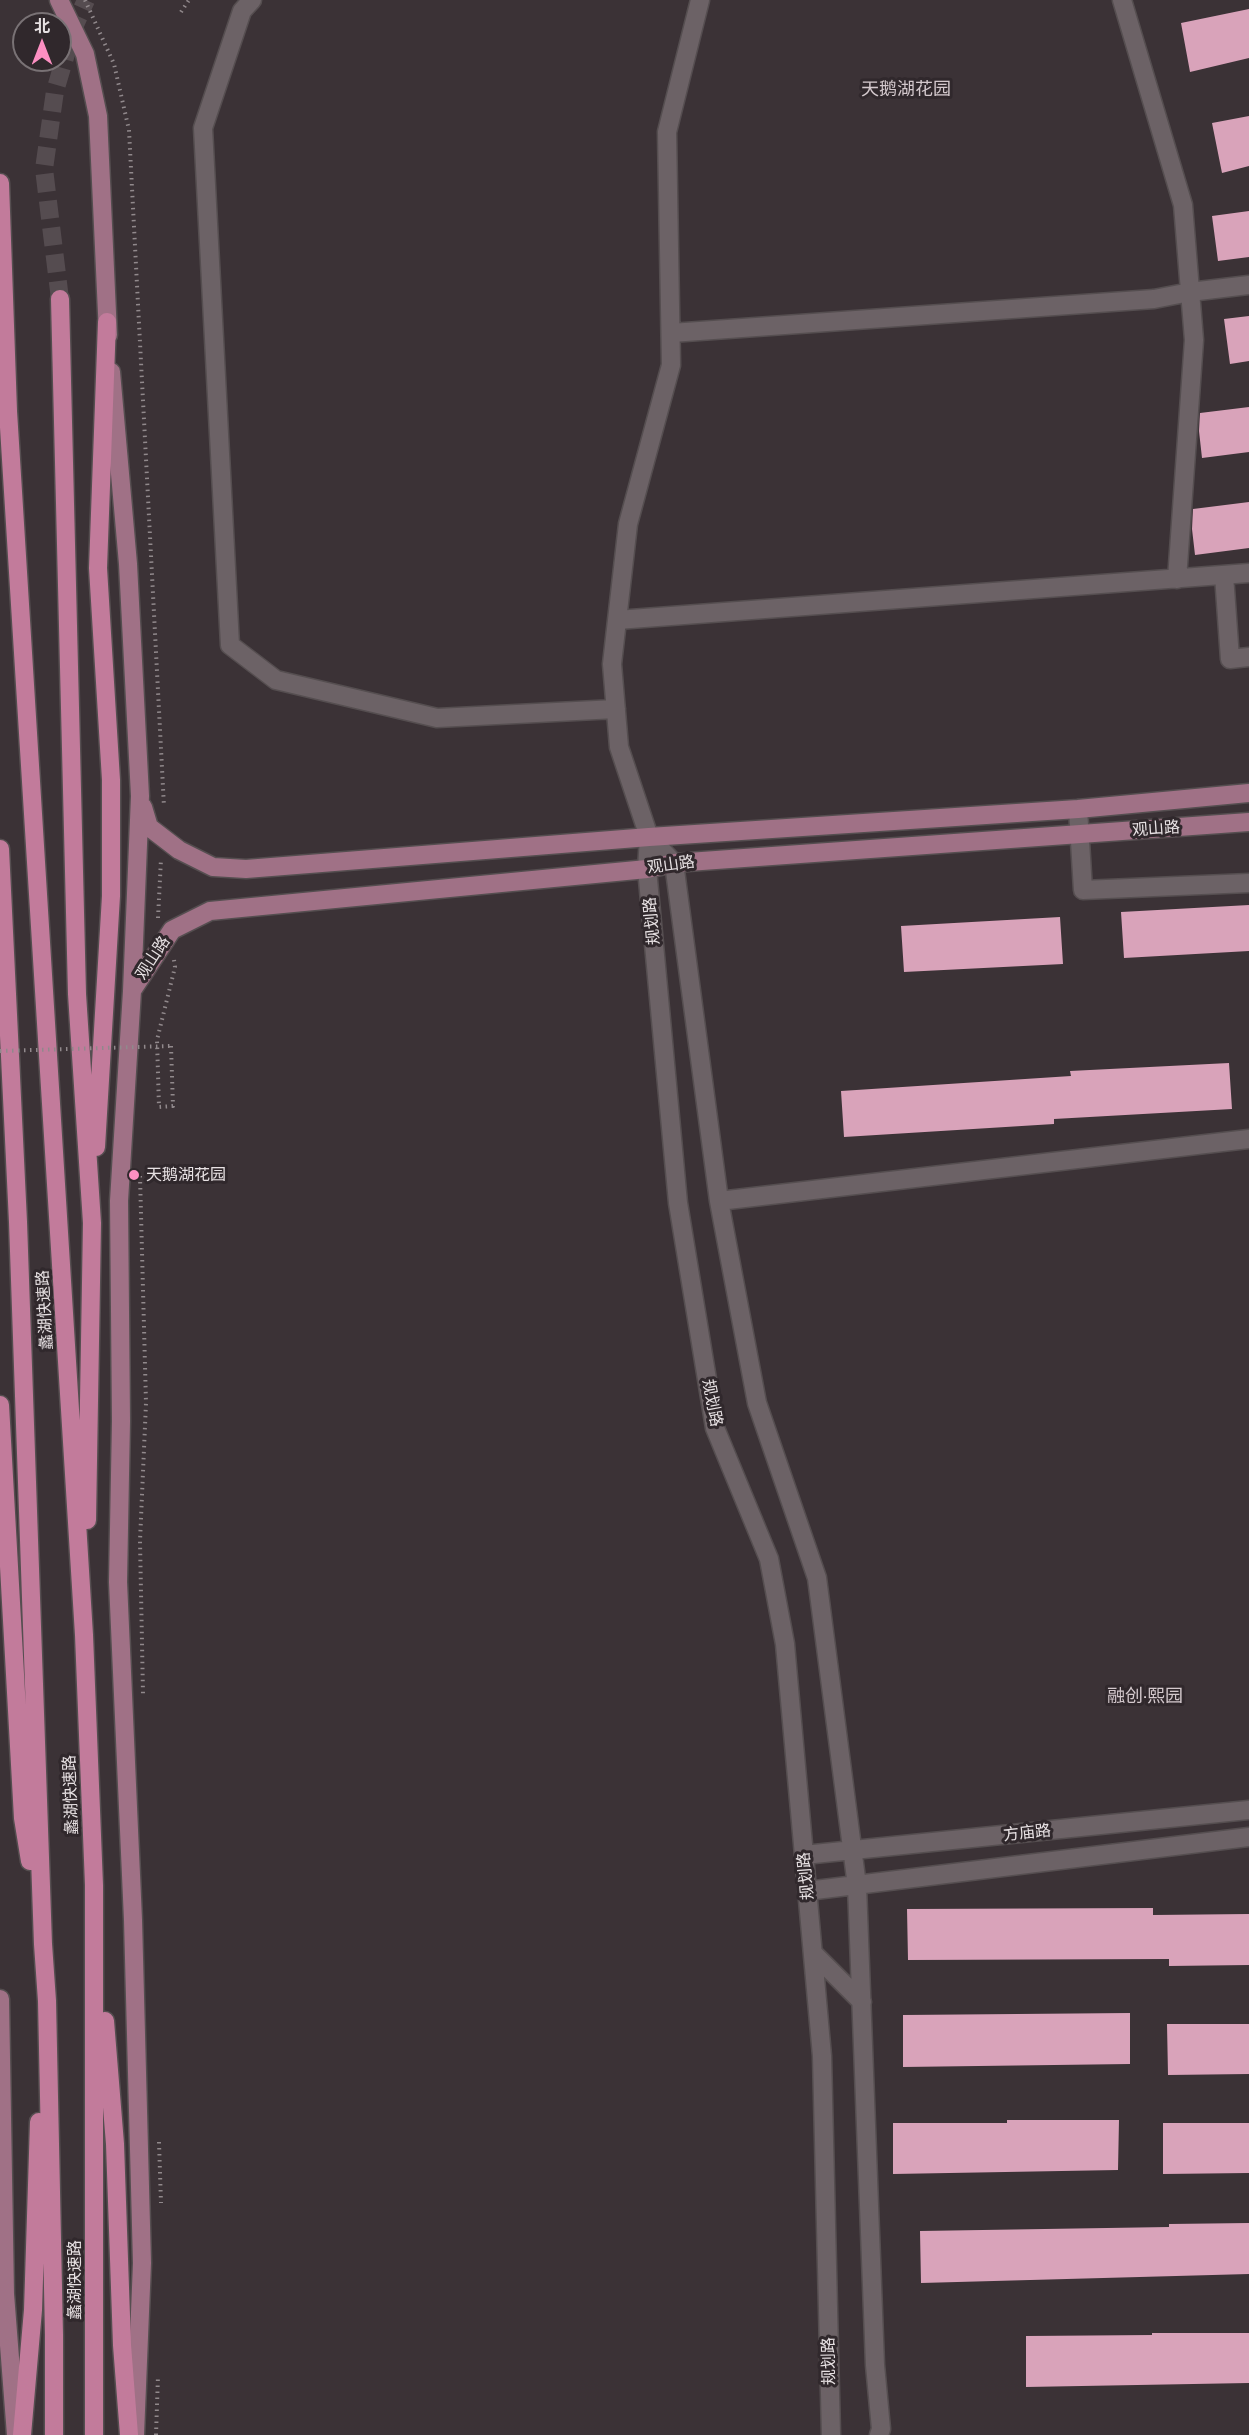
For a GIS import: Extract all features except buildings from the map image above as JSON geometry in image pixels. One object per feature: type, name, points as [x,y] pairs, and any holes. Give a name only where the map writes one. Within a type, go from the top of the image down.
[{"type":"highway","name":"蠡湖快速路","points":[[0,183],[8,411],[84,1635],[94,1885],[94,2435]]},
{"type":"highway","points":[[60,299],[77,994],[92,1223]]},
{"type":"highway","points":[[84,1635],[90,1438],[92,1223],[111,896],[111,780],[98,568],[107,322]]},
{"type":"highway","name":"蠡湖快速路","points":[[0,849],[18,1222],[43,1944],[47,2001],[54,2435]]},
{"type":"highway","points":[[0,1395],[23,1818],[43,1944]]},
{"type":"highway","points":[[94,1885],[115,2144],[122,2345],[129,2435]]},
{"type":"highway","points":[[22,2435],[33,2310],[37,2152],[47,2001]]},
{"type":"main road","points":[[59,0],[86,54],[98,116],[107,322],[128,564],[140,796],[132,991],[119,1202],[121,1421],[118,1582],[133,1920],[142,2263],[135,2435]]},
{"type":"main road","name":"观山路","points":[[140,796],[149,827],[179,850],[213,867],[246,869],[649,837],[1078,809],[1249,793]]},
{"type":"main road","name":"观山路","points":[[132,991],[172,930],[210,911],[647,869],[674,863],[1249,822]]},
{"type":"main road","points":[[0,1999],[5,2294],[16,2435]]},
{"type":"street","points":[[252,0],[242,11],[203,128],[230,645],[276,680],[437,718],[616,710]]},
{"type":"street","points":[[674,863],[649,837],[619,747],[612,664],[628,524],[671,365],[667,132],[700,0]]},
{"type":"street","points":[[1122,0],[1183,205],[1194,340],[1177,579]]},
{"type":"street","points":[[671,333],[1154,299],[1249,285]]},
{"type":"street","points":[[617,620],[1249,573]]},
{"type":"street","points":[[1224,575],[1230,659],[1249,657]]},
{"type":"street","points":[[1078,809],[1083,890],[1249,883]]},
{"type":"street","name":"规划路","points":[[649,837],[647,869],[678,1203],[715,1428],[769,1559],[785,1644],[822,2056],[831,2435]]},
{"type":"street","name":"规划路","points":[[674,863],[719,1201],[757,1402],[817,1578],[854,1851],[862,2002],[874,2364],[881,2429],[879,2435]]},
{"type":"street","points":[[719,1201],[1249,1139]]},
{"type":"street","name":"方庙路","points":[[804,1855],[1249,1810]]},
{"type":"street","name":"方庙路","points":[[807,1891],[1249,1837]]},
{"type":"street","points":[[813,1953],[862,2002]]},
{"type":"path","points":[[86,0],[114,64],[129,130],[162,783],[157,950]]},
{"type":"path","points":[[181,12],[189,0]]},
{"type":"path","points":[[0,1052],[171,1046],[173,1106],[159,1107],[157,1040],[175,967],[172,930]]},
{"type":"path","points":[[147,1058],[148,1035]]},
{"type":"path","points":[[140,1174],[146,1403],[140,1541],[143,1697]]},
{"type":"path","points":[[159,2135],[161,2204]]},
{"type":"path","points":[[156,2435],[158,2372]]},
{"type":"tunnel","points":[[60,299],[44,169],[55,91],[74,27],[86,0]]},
{"type":"place","name":"天鹅湖花园","points":[[134,1175]]},
{"type":"district","name":"天鹅湖花园","points":[[906,90]]},
{"type":"district","name":"融创·熙园","points":[[1145,1697]]}]
